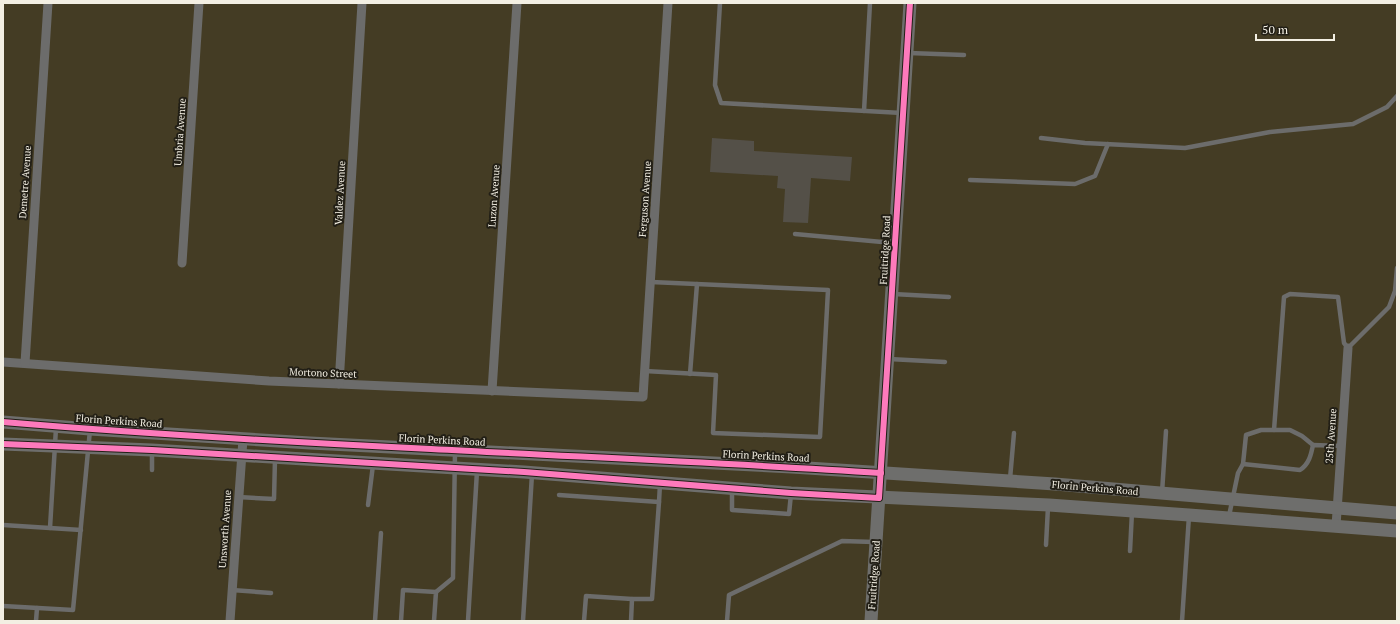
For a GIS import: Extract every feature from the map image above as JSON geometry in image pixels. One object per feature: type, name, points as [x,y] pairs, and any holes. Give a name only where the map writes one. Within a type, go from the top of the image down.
[{"type":"main road","name":"Fruitridge Road","points":[[871,621],[910,3]]},
{"type":"main road","name":"Florin Perkins Road","points":[[3,422],[243,439],[733,464],[1010,481],[1397,513]]},
{"type":"main road","name":"Florin Perkins Road","points":[[3,444],[152,450],[373,464],[532,472],[791,493],[1050,505],[1189,514],[1397,531]]},
{"type":"main road","points":[[1050,505],[1076,498],[1082,494],[1083,487]]},
{"type":"street","name":"Demetre Avenue","points":[[25,363],[48,3]]},
{"type":"street","name":"Umbria Avenue","points":[[182,263],[199,3]]},
{"type":"street","name":"Valdez Avenue","points":[[339,384],[362,3]]},
{"type":"street","name":"Luzon Avenue","points":[[492,391],[517,3]]},
{"type":"street","name":"Ferguson Avenue","points":[[643,397],[668,3]]},
{"type":"street","name":"25th Avenue","points":[[1336,526],[1348,348]]},
{"type":"street","name":"Mortono Street","points":[[3,362],[200,377],[643,397]]},
{"type":"street","name":"Unsworth Avenue","points":[[230,621],[243,439]]},
{"type":"lane","points":[[720,3],[715,85],[721,103],[903,113]]},
{"type":"lane","points":[[864,111],[870,3]]},
{"type":"lane","points":[[907,52],[964,55]]},
{"type":"lane","points":[[1041,138],[1108,144],[1185,148],[1270,132],[1353,124],[1386,107],[1397,96]]},
{"type":"lane","points":[[970,180],[1075,184],[1094,176],[1108,144]]},
{"type":"lane","points":[[795,234],[895,244]]},
{"type":"lane","points":[[1274,430],[1284,297],[1290,294],[1338,296],[1344,343],[1348,348],[1389,307],[1395,291],[1397,268]]},
{"type":"lane","points":[[645,370],[716,375],[713,433],[820,437],[828,290],[651,282]]},
{"type":"lane","points":[[690,374],[698,284]]},
{"type":"lane","points":[[892,294],[949,297]]},
{"type":"lane","points":[[888,359],[945,362]]},
{"type":"lane","points":[[50,528],[56,426]]},
{"type":"lane","points":[[3,606],[73,610],[90,429]]},
{"type":"lane","points":[[1229,518],[1238,473],[1243,464],[1246,435],[1261,430],[1290,430],[1302,436],[1313,445],[1342,446]]},
{"type":"lane","points":[[1161,494],[1166,431]]},
{"type":"lane","points":[[1010,481],[1014,433]]},
{"type":"lane","points":[[1243,464],[1300,470],[1306,466],[1313,445]]},
{"type":"lane","points":[[152,450],[152,470]]},
{"type":"lane","points":[[401,621],[403,590],[436,592],[453,578],[456,451]]},
{"type":"lane","points":[[238,497],[274,499],[276,457]]},
{"type":"lane","points":[[368,505],[373,464]]},
{"type":"lane","points":[[468,621],[477,469]]},
{"type":"lane","points":[[523,621],[532,472]]},
{"type":"lane","points":[[584,621],[586,596],[652,600],[660,482]]},
{"type":"lane","points":[[732,488],[732,510],[789,514],[791,493]]},
{"type":"lane","points":[[559,496],[658,502]]},
{"type":"lane","points":[[1046,545],[1050,505]]},
{"type":"lane","points":[[1130,551],[1132,511]]},
{"type":"lane","points":[[1182,621],[1189,514]]},
{"type":"lane","points":[[3,525],[81,530]]},
{"type":"lane","points":[[375,621],[381,533]]},
{"type":"lane","points":[[727,621],[729,595],[842,541],[876,543]]},
{"type":"lane","points":[[232,590],[271,593]]},
{"type":"lane","points":[[434,621],[436,592]]},
{"type":"lane","points":[[631,621],[632,599]]},
{"type":"lane","points":[[36,621],[37,608]]},
{"type":"shaded area","points":[[3,3],[1397,3],[1397,621],[3,621]]},
{"type":"building","points":[[712,138],[754,141],[754,151],[852,157],[850,181],[811,178],[808,223],[783,222],[785,189],[777,188],[778,176],[710,172]]},
{"type":"cycle path","points":[[3,444],[152,450],[524,472],[791,493],[879,498],[910,3]]},
{"type":"cycle path","points":[[3,422],[270,441],[881,473]]}]
